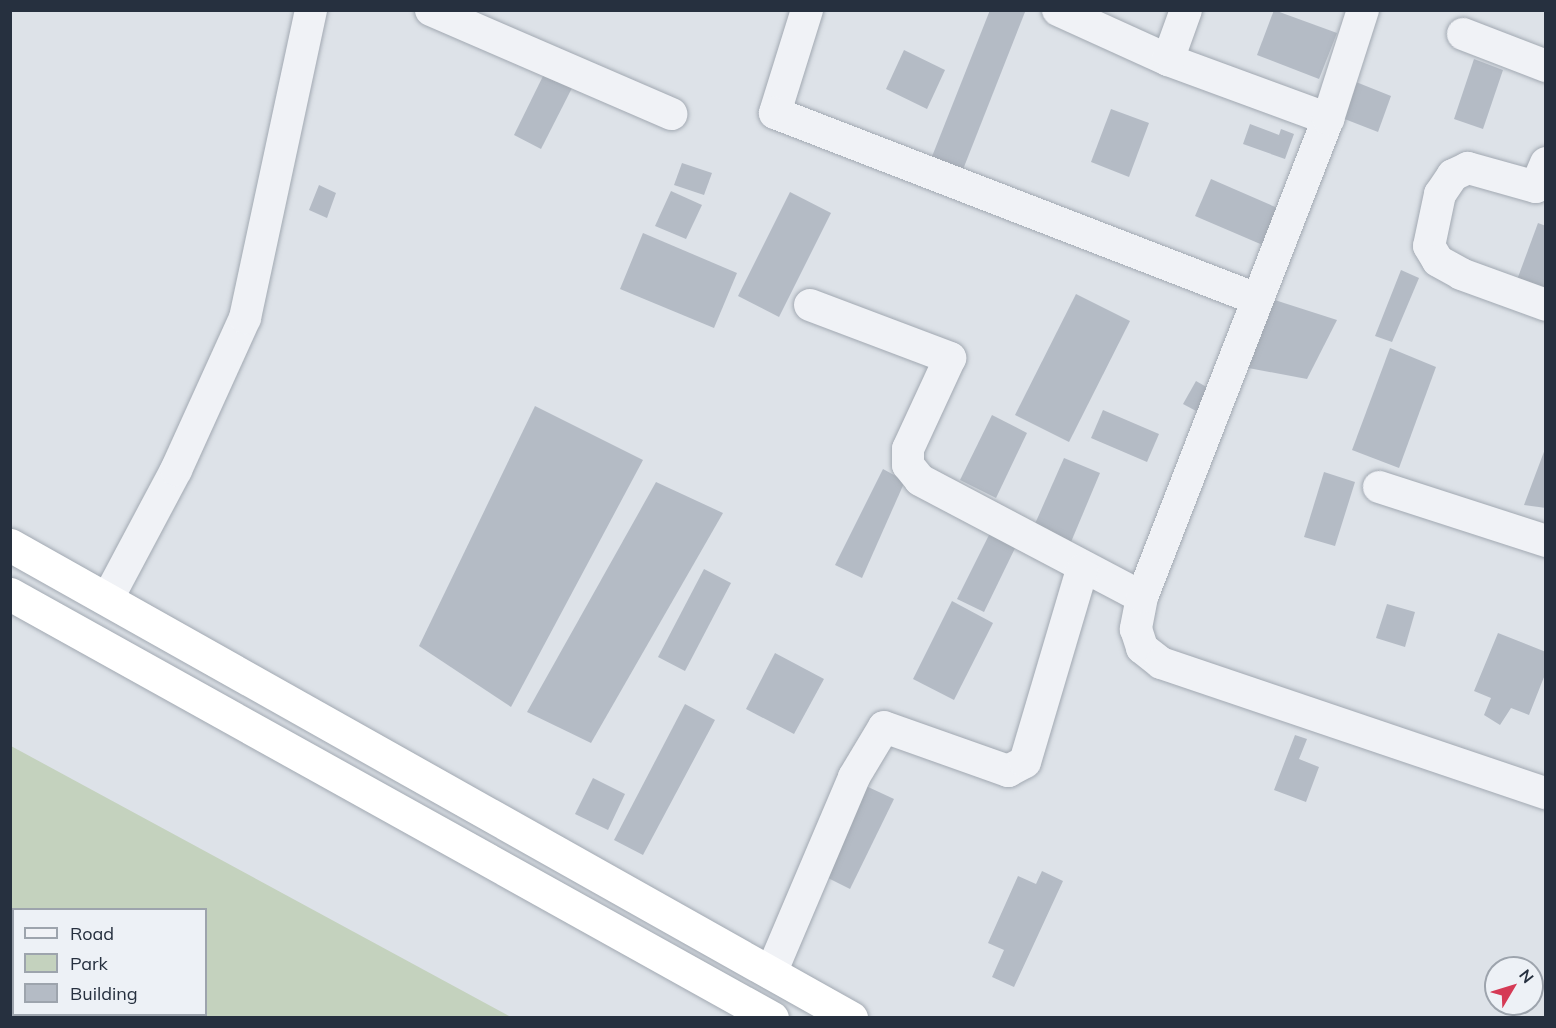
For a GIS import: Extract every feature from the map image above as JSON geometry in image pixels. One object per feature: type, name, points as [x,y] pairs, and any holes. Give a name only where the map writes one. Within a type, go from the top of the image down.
[{"type":"highway","points":[[10,545],[851,1017]]},
{"type":"highway","points":[[10,594],[772,1017]]},
{"type":"street","points":[[108,598],[176,470],[245,318],[311,10]]},
{"type":"street","points":[[430,10],[671,114]]},
{"type":"street","points":[[807,10],[775,113],[1254,298]]},
{"type":"street","points":[[1058,10],[1168,60],[1328,118]]},
{"type":"street","points":[[1168,60],[1186,10]]},
{"type":"street","points":[[1363,10],[1328,118],[1254,298],[1142,597],[1136,629],[1142,648],[1161,663],[1545,793]]},
{"type":"street","points":[[1463,34],[1545,66]]},
{"type":"street","points":[[1545,163],[1536,187],[1468,168],[1453,175],[1440,194],[1429,246],[1438,261],[1461,274],[1545,305]]},
{"type":"street","points":[[810,305],[950,358],[908,449],[908,465],[920,480],[1082,569],[1142,597]]},
{"type":"street","points":[[1379,487],[1545,541]]},
{"type":"street","points":[[771,973],[854,777],[884,727],[1008,771],[1025,762],[1082,569]]},
{"type":"green space","points":[[11,746],[511,1017],[11,1017]]},
{"type":"building","points":[[990,10],[1025,12],[962,172],[931,159]]},
{"type":"building","points":[[1274,10],[1337,33],[1319,79],[1257,55]]},
{"type":"building","points":[[904,50],[945,70],[927,109],[886,89]]},
{"type":"building","points":[[1474,59],[1503,70],[1483,129],[1454,119]]},
{"type":"building","points":[[544,74],[572,88],[541,149],[514,135]]},
{"type":"building","points":[[1356,82],[1391,96],[1378,132],[1342,118]]},
{"type":"building","points":[[1111,109],[1149,123],[1129,177],[1091,162]]},
{"type":"building","points":[[1250,124],[1279,135],[1281,129],[1294,134],[1285,159],[1243,144]]},
{"type":"building","points":[[682,163],[712,173],[704,195],[674,185]]},
{"type":"building","points":[[1211,179],[1280,209],[1265,246],[1195,216]]},
{"type":"building","points":[[319,185],[336,193],[327,218],[309,210]]},
{"type":"building","points":[[671,191],[702,205],[686,239],[655,226]]},
{"type":"building","points":[[790,192],[831,213],[779,317],[738,296]]},
{"type":"building","points":[[1538,223],[1546,226],[1546,299],[1514,288]]},
{"type":"building","points":[[643,233],[737,273],[714,328],[620,289]]},
{"type":"building","points":[[1401,270],[1419,278],[1392,342],[1375,336]]},
{"type":"building","points":[[1076,294],[1130,321],[1069,442],[1015,415]]},
{"type":"building","points":[[1265,297],[1337,320],[1307,379],[1243,367]]},
{"type":"building","points":[[1390,348],[1436,367],[1399,468],[1352,450]]},
{"type":"building","points":[[1196,381],[1210,389],[1198,412],[1183,404]]},
{"type":"building","points":[[535,406],[643,460],[511,707],[419,646]]},
{"type":"building","points":[[1103,410],[1159,434],[1147,462],[1091,438]]},
{"type":"building","points":[[992,415],[1027,433],[996,498],[960,480]]},
{"type":"building","points":[[1545,449],[1546,508],[1524,505]]},
{"type":"building","points":[[1064,458],[1100,473],[1071,542],[1034,526]]},
{"type":"building","points":[[883,469],[905,481],[862,578],[835,565]]},
{"type":"building","points":[[1324,472],[1355,482],[1335,546],[1304,537]]},
{"type":"building","points":[[656,482],[723,513],[591,743],[527,712]]},
{"type":"building","points":[[994,525],[1020,538],[984,612],[957,599]]},
{"type":"building","points":[[704,569],[731,583],[685,671],[658,657]]},
{"type":"building","points":[[952,601],[993,623],[954,700],[913,679]]},
{"type":"building","points":[[1387,604],[1415,612],[1405,647],[1376,638]]},
{"type":"building","points":[[1498,633],[1546,652],[1546,672],[1529,715],[1511,708],[1500,725],[1484,715],[1491,698],[1474,691]]},
{"type":"building","points":[[775,653],[824,679],[794,734],[746,709]]},
{"type":"building","points":[[685,704],[715,720],[643,855],[614,840]]},
{"type":"building","points":[[1295,735],[1307,739],[1299,759],[1319,767],[1306,802],[1274,790]]},
{"type":"building","points":[[593,778],[625,794],[608,830],[575,814]]},
{"type":"building","points":[[866,786],[894,799],[850,889],[822,875]]},
{"type":"building","points":[[1042,871],[1063,881],[1014,987],[992,977],[1004,950],[988,943],[1018,876],[1036,884]]}]
